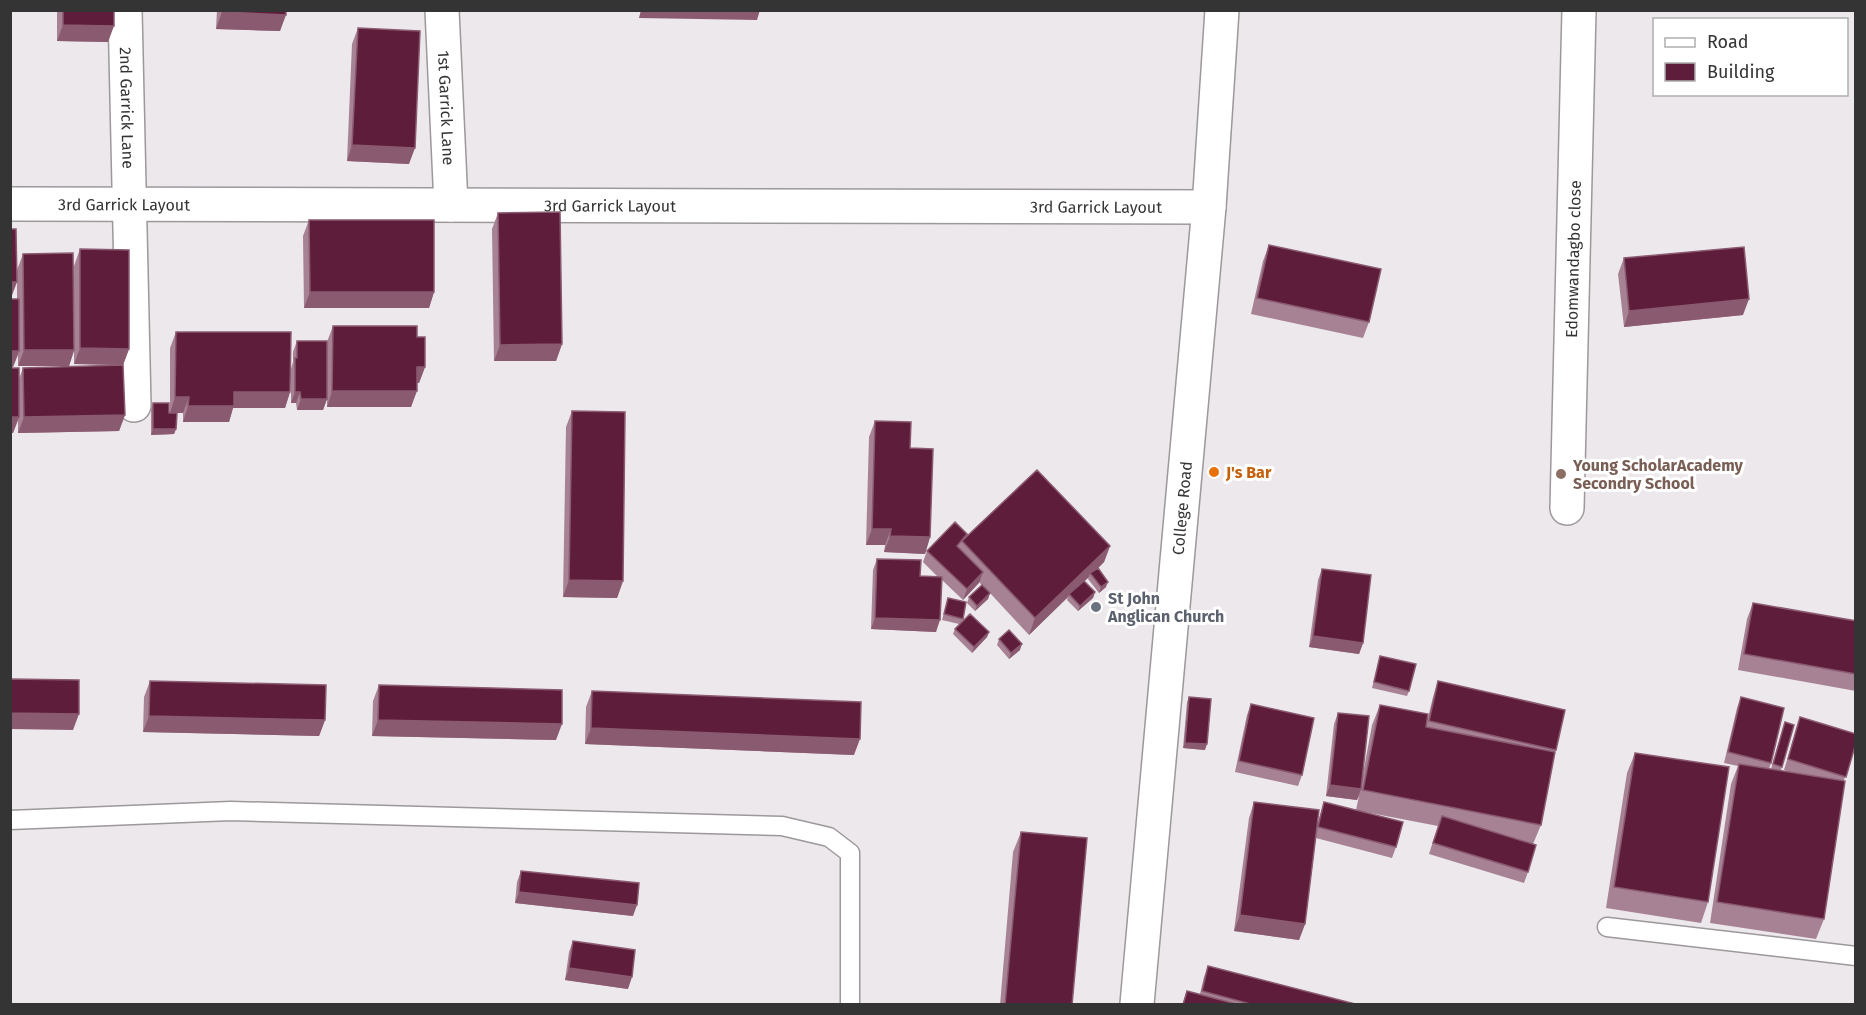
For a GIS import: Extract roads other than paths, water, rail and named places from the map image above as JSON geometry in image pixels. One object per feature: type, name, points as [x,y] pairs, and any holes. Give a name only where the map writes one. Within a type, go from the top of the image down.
[{"type":"street","name":"2nd Garrick Lane","points":[[125,10],[134,405]]},
{"type":"street","name":"1st Garrick Lane","points":[[442,10],[451,206]]},
{"type":"street","name":"College Road","points":[[1137,1005],[1209,207],[1222,10]]},
{"type":"street","name":"Edomwandagbo close","points":[[1567,508],[1579,10]]},
{"type":"street","name":"3rd Garrick Layout","points":[[10,204],[1209,207]]},
{"type":"lane","points":[[10,820],[231,811],[782,826],[829,837],[850,853],[850,1005]]},
{"type":"lane","points":[[1607,927],[1856,956]]},
{"type":"place","name":"J's Bar","points":[[1214,472]]},
{"type":"place","name":"Young ScholarAcademy Secondry School","points":[[1561,474]]},
{"type":"place","name":"St John Anglican Church","points":[[1096,607]]}]
